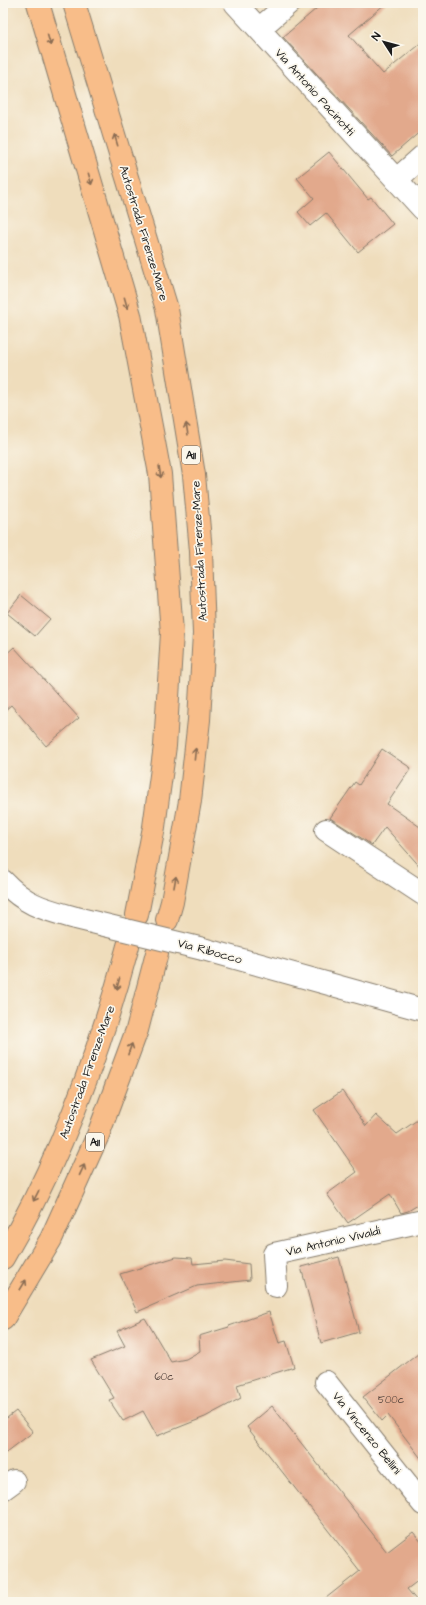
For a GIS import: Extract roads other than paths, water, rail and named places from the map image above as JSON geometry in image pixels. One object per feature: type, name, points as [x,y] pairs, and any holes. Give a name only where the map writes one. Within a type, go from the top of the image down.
[{"type":"highway","points":[[38,3],[130,315],[160,474],[171,640],[165,746],[154,827],[137,915]]},
{"type":"highway","name":"Autostrada Firenze-Mare","points":[[74,3],[167,309],[195,482],[201,551],[204,634],[199,720],[190,801],[172,902],[167,920]]},
{"type":"highway","name":"Autostrada Firenze-Mare","points":[[3,1258],[47,1175],[79,1099],[115,995],[128,946]]},
{"type":"highway","name":"A11","points":[[3,1319],[51,1239],[98,1135],[137,1030],[157,953]]},
{"type":"street","name":"Via Antonio Pacinotti","points":[[235,3],[423,209]]},
{"type":"street","points":[[259,29],[289,3]]},
{"type":"street","points":[[396,180],[423,156]]},
{"type":"street","points":[[326,830],[423,894]]},
{"type":"street","name":"Via Ribocco","points":[[7,891],[39,908],[202,949],[423,1010]]},
{"type":"street","name":"Via Antonio Vivaldi","points":[[276,1286],[274,1254],[423,1221]]},
{"type":"street","name":"Via Vincenzo Bellini","points":[[326,1382],[422,1500]]}]
